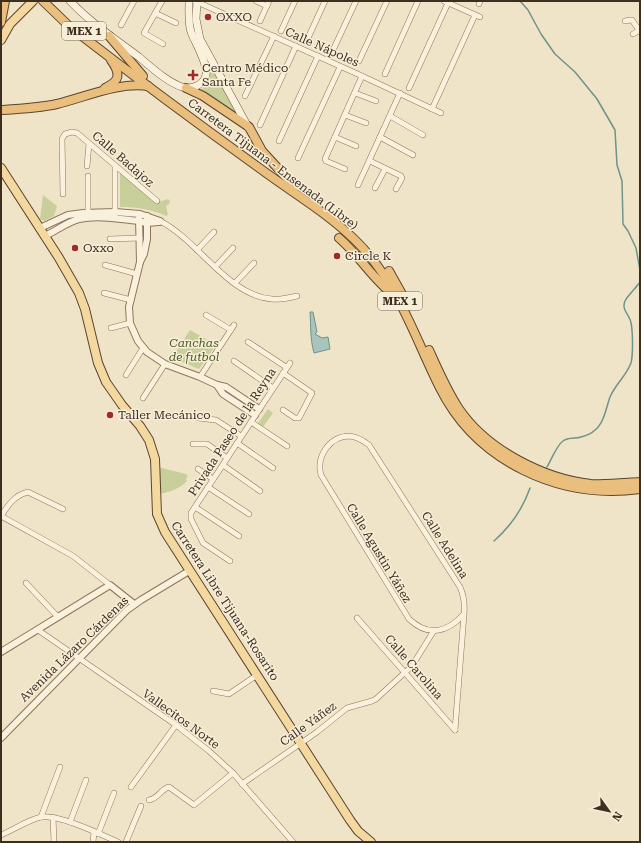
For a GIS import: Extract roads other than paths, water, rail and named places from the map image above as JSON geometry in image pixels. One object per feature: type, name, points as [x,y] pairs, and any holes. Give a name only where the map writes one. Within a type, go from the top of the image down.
[{"type":"highway","points":[[1,22],[5,1]]},
{"type":"highway","name":"Carretera Tijuana - Ensenada (Libre)","points":[[43,1],[69,26],[347,232],[374,260],[388,280],[399,298],[446,399],[463,424],[483,444],[516,467],[554,483],[600,491],[640,489]]},
{"type":"highway","name":"Carretera Tijuana - Ensenada (Libre)","points":[[50,1],[77,25],[144,76],[350,227],[382,261],[401,290],[448,390],[460,410],[479,432],[523,462],[557,477],[610,485],[640,482]]},
{"type":"highway","points":[[109,36],[144,76]]},
{"type":"highway","points":[[97,92],[112,85],[118,75],[116,68],[108,55]]},
{"type":"highway","points":[[1,110],[50,105],[97,92],[123,87],[148,86]]},
{"type":"highway","points":[[186,88],[203,96],[248,127],[262,151],[295,186]]},
{"type":"highway","points":[[339,238],[354,252],[386,289],[399,298]]},
{"type":"main road","points":[[1,40],[10,24],[33,1]]},
{"type":"main road","points":[[70,1],[90,21],[109,36],[172,82],[186,88],[198,85],[206,76],[197,26],[196,1]]},
{"type":"main road","points":[[189,1],[190,30],[229,90],[248,127]]},
{"type":"main road","name":"Carretera Libre Tijuana-Rosarito","points":[[1,168],[45,236],[79,293],[85,309],[98,363],[106,382],[149,440],[155,459],[156,505],[158,518],[165,532],[350,820],[358,831],[371,842]]},
{"type":"street","points":[[121,25],[134,1]]},
{"type":"street","points":[[162,1],[144,33],[163,44]]},
{"type":"street","name":"Calle Nápoles","points":[[196,1],[441,113]]},
{"type":"street","points":[[256,1],[268,3],[260,21]]},
{"type":"street","points":[[281,31],[295,1]]},
{"type":"street","points":[[308,38],[325,1]]},
{"type":"street","points":[[334,48],[356,1]]},
{"type":"street","points":[[359,61],[387,1]]},
{"type":"street","points":[[385,74],[418,1]]},
{"type":"street","points":[[409,88],[446,2],[477,16],[432,109]]},
{"type":"street","points":[[155,13],[176,24]]},
{"type":"street","points":[[625,22],[632,20],[639,30],[633,34]]},
{"type":"street","points":[[245,96],[274,36]]},
{"type":"street","points":[[260,125],[296,46]]},
{"type":"street","points":[[279,141],[318,56]]},
{"type":"street","points":[[298,158],[340,67]]},
{"type":"street","points":[[345,169],[325,161],[362,76]]},
{"type":"street","points":[[355,93],[376,101]]},
{"type":"street","points":[[358,185],[400,93]]},
{"type":"street","points":[[345,115],[366,123]]},
{"type":"street","points":[[390,116],[423,135]]},
{"type":"street","name":"Calle Badajoz","points":[[63,194],[62,139],[65,134],[72,132],[77,133],[115,167],[157,201]]},
{"type":"street","points":[[335,138],[356,146]]},
{"type":"street","points":[[380,138],[413,155]]},
{"type":"street","points":[[87,166],[89,144]]},
{"type":"street","points":[[370,161],[402,176],[396,189]]},
{"type":"street","points":[[115,167],[115,216]]},
{"type":"street","points":[[375,188],[385,168]]},
{"type":"street","points":[[88,176],[88,213]]},
{"type":"street","points":[[45,236],[77,217],[88,213],[115,216],[146,223],[160,221]]},
{"type":"street","points":[[140,214],[140,262]]},
{"type":"street","points":[[40,228],[68,215],[91,218],[140,214],[160,221],[170,227],[215,267],[246,290],[264,298],[279,299],[297,296]]},
{"type":"street","points":[[147,216],[144,254],[137,274],[129,315],[134,334],[143,348],[165,364],[217,385],[226,387],[260,409]]},
{"type":"street","points":[[197,250],[214,232]]},
{"type":"street","points":[[110,239],[140,238]]},
{"type":"street","points":[[215,267],[233,248]]},
{"type":"street","points":[[235,283],[254,263]]},
{"type":"street","points":[[105,265],[137,274]]},
{"type":"street","points":[[104,294],[131,300]]},
{"type":"street","points":[[206,315],[230,330]]},
{"type":"street","points":[[111,328],[130,323]]},
{"type":"street","points":[[200,377],[234,325]]},
{"type":"street","name":"Privada Paseo de la Reyna","points":[[230,561],[204,542],[191,519],[191,513],[288,365],[248,342]]},
{"type":"street","points":[[126,374],[143,348]]},
{"type":"street","points":[[234,361],[273,388]]},
{"type":"street","points":[[144,398],[165,364]]},
{"type":"street","points":[[283,373],[312,393],[298,418],[295,418],[283,410]]},
{"type":"street","points":[[217,385],[223,394],[255,415]]},
{"type":"street","points":[[198,418],[216,420],[241,436]]},
{"type":"street","points":[[251,422],[287,446]]},
{"type":"street","name":"Calle Adelina","points":[[334,441],[350,436],[364,441],[373,450],[460,587],[464,602],[464,614],[455,730]]},
{"type":"street","name":"Calle Agustin Yáñez","points":[[334,441],[322,454],[320,462],[321,475],[326,486],[406,616],[413,624],[433,632]]},
{"type":"street","points":[[237,443],[273,468]]},
{"type":"street","points":[[193,444],[207,444],[227,458]]},
{"type":"street","points":[[223,465],[260,491]]},
{"type":"street","points":[[198,469],[213,479]]},
{"type":"street","points":[[208,487],[249,514]]},
{"type":"street","points":[[63,509],[28,492],[18,496],[11,502],[1,516],[73,556],[134,604]]},
{"type":"street","points":[[195,507],[240,536]]},
{"type":"street","name":"Avenida Lázaro Cárdenas","points":[[1,738],[114,621],[134,604],[189,571]]},
{"type":"street","points":[[26,583],[58,617]]},
{"type":"street","points":[[1,652],[110,585]]},
{"type":"street","points":[[433,632],[441,630],[459,620],[464,614]]},
{"type":"street","name":"Calle Carolina","points":[[357,618],[455,730]]},
{"type":"street","name":"Vallecitos Norte","points":[[38,630],[176,725],[209,751],[232,773],[293,842]]},
{"type":"street","name":"Calle Yáñez","points":[[242,784],[301,744],[347,708],[372,702],[406,673],[433,632]]},
{"type":"street","points":[[213,691],[229,694],[257,675]]},
{"type":"street","points":[[131,787],[176,725]]},
{"type":"street","points":[[41,817],[60,767]]},
{"type":"street","points":[[149,800],[157,798],[165,788],[169,787],[194,805],[232,773]]},
{"type":"street","points":[[70,822],[86,780]]},
{"type":"street","points":[[93,842],[114,793]]},
{"type":"street","points":[[126,842],[141,806]]},
{"type":"street","points":[[1,836],[41,817],[53,817],[70,822],[118,842]]},
{"type":"street","points":[[53,817],[54,842]]},
{"type":"water","points":[[310,312],[313,312],[317,332],[315,334],[322,338],[328,337],[330,349],[314,353],[311,338]]},
{"type":"waterway","points":[[520,1],[528,10],[541,34],[555,54],[575,72],[597,99],[615,130],[617,165],[622,181],[623,224],[636,248],[640,270]]},
{"type":"waterway","points":[[547,467],[556,449],[563,441],[567,439],[579,438],[594,431],[598,427],[603,419],[612,393],[629,368],[632,355],[632,327],[624,304],[640,282]]},
{"type":"waterway","points":[[494,541],[515,517],[524,503],[530,488]]},
{"type":"place","name":"OXXO","points":[[208,17]]},
{"type":"place","name":"Centro Médico Santa Fe","points":[[193,75]]},
{"type":"place","name":"Oxxo","points":[[75,248]]},
{"type":"place","name":"Circle K","points":[[337,256]]},
{"type":"place","name":"Taller Mecánico","points":[[110,415]]},
{"type":"park label","name":"Canchas de futbol","points":[[194,350]]}]
